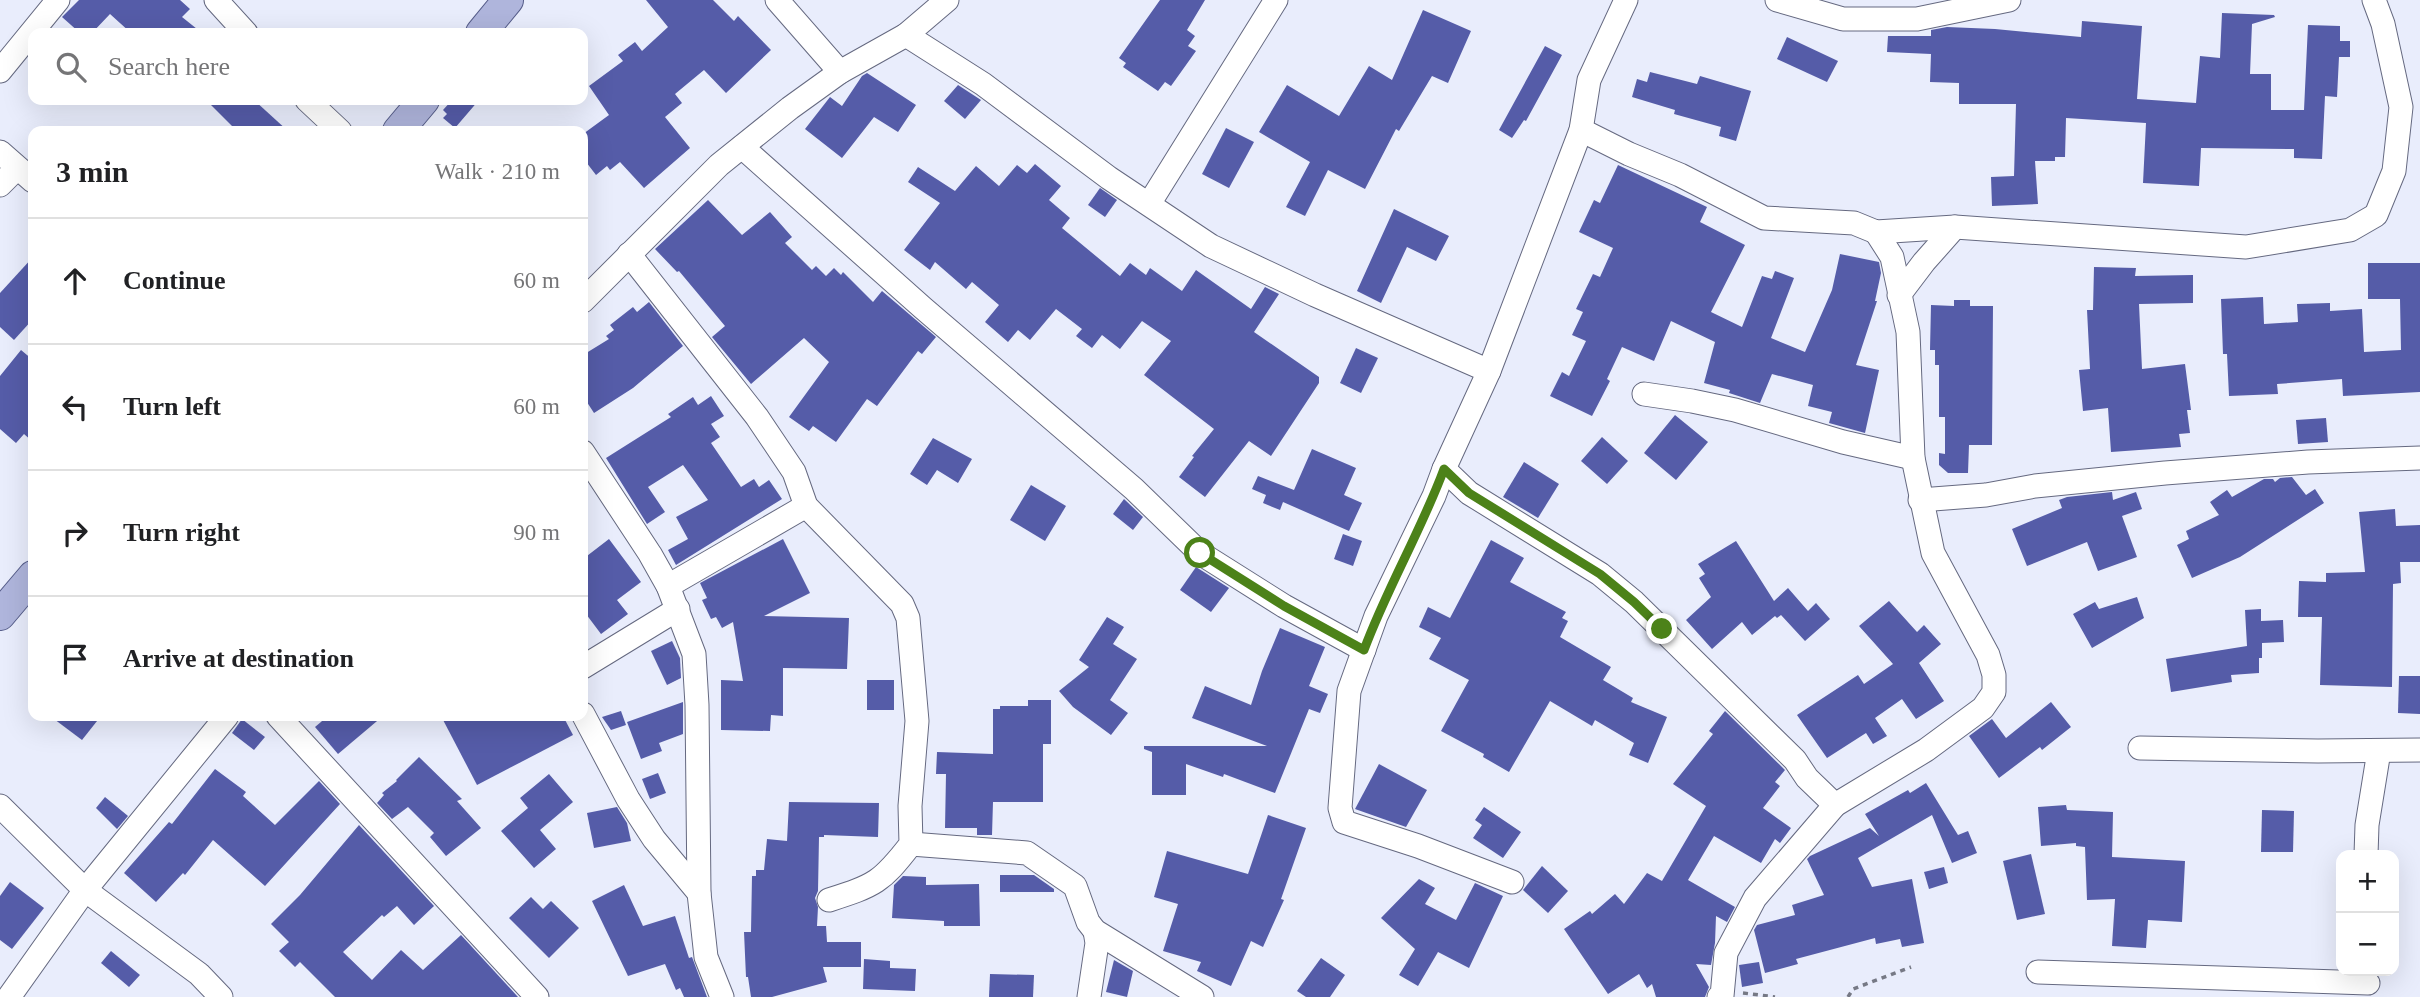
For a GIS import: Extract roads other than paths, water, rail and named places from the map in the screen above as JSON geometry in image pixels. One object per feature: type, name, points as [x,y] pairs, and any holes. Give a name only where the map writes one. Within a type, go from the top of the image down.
[{"type":"main road","points":[[485,28],[508,0]]},
{"type":"main road","points":[[402,126],[421,105]]},
{"type":"main road","points":[[0,615],[28,582]]},
{"type":"street","points":[[35,28],[58,0]]},
{"type":"street","points":[[216,0],[241,28]]},
{"type":"street","points":[[777,0],[840,72]]},
{"type":"street","points":[[588,296],[719,165],[790,108],[840,72],[906,35],[947,0]]},
{"type":"street","points":[[1149,204],[1276,0]]},
{"type":"street","points":[[1512,882],[1418,845],[1344,822],[1340,808],[1349,691],[1376,616],[1434,496],[1489,371],[1581,130],[1589,80],[1626,0]]},
{"type":"street","points":[[1777,0],[1843,19],[1917,19],[2009,0]]},
{"type":"street","points":[[1581,130],[1629,154],[1681,175],[1764,218],[1854,223],[1876,232],[1955,227],[2246,247],[2350,230],[2376,215],[2394,171],[2402,107],[2383,24],[2374,0]]},
{"type":"street","points":[[906,35],[983,85],[1109,178],[1211,246],[1489,371]]},
{"type":"street","points":[[0,71],[28,37]]},
{"type":"street","points":[[312,105],[335,126]]},
{"type":"street","points":[[742,147],[923,308],[1134,489],[1200,553],[1284,606],[1364,650]]},
{"type":"street","points":[[0,152],[25,174],[0,185]]},
{"type":"street","points":[[1899,295],[1955,227]]},
{"type":"street","points":[[1721,996],[1726,953],[1755,898],[1835,805],[1926,750],[1983,708],[1994,692],[1994,675],[1988,655],[1933,553],[1913,458],[1908,332],[1892,257],[1876,232]]},
{"type":"street","points":[[629,254],[757,417],[794,472],[806,506],[902,604],[908,618],[917,721],[910,806],[911,844],[888,874],[869,887],[829,900]]},
{"type":"street","points":[[1644,394],[1735,410],[1843,442],[1913,458]]},
{"type":"street","points":[[1920,500],[1986,495],[2035,486],[2165,473],[2308,462],[2420,458]]},
{"type":"street","points":[[588,460],[668,586],[694,654],[699,893],[706,957],[722,997]]},
{"type":"street","points":[[1444,469],[1469,493],[1600,574],[1634,602],[1795,760],[1807,778],[1835,805]]},
{"type":"street","points":[[668,586],[806,506]]},
{"type":"street","points":[[588,664],[678,609]]},
{"type":"street","points":[[9,997],[85,890],[223,721]]},
{"type":"street","points":[[283,721],[537,997]]},
{"type":"street","points":[[587,721],[628,799],[654,839],[699,893]]},
{"type":"street","points":[[2140,748],[2420,750]]},
{"type":"street","points":[[2366,850],[2367,825],[2379,751]]},
{"type":"street","points":[[0,806],[85,890],[198,974],[221,997]]},
{"type":"street","points":[[911,844],[1027,853],[1075,886],[1088,922],[1095,931],[1202,997]]},
{"type":"street","points":[[1089,997],[1097,943],[1095,931]]},
{"type":"street","points":[[2038,972],[2368,984]]}]
